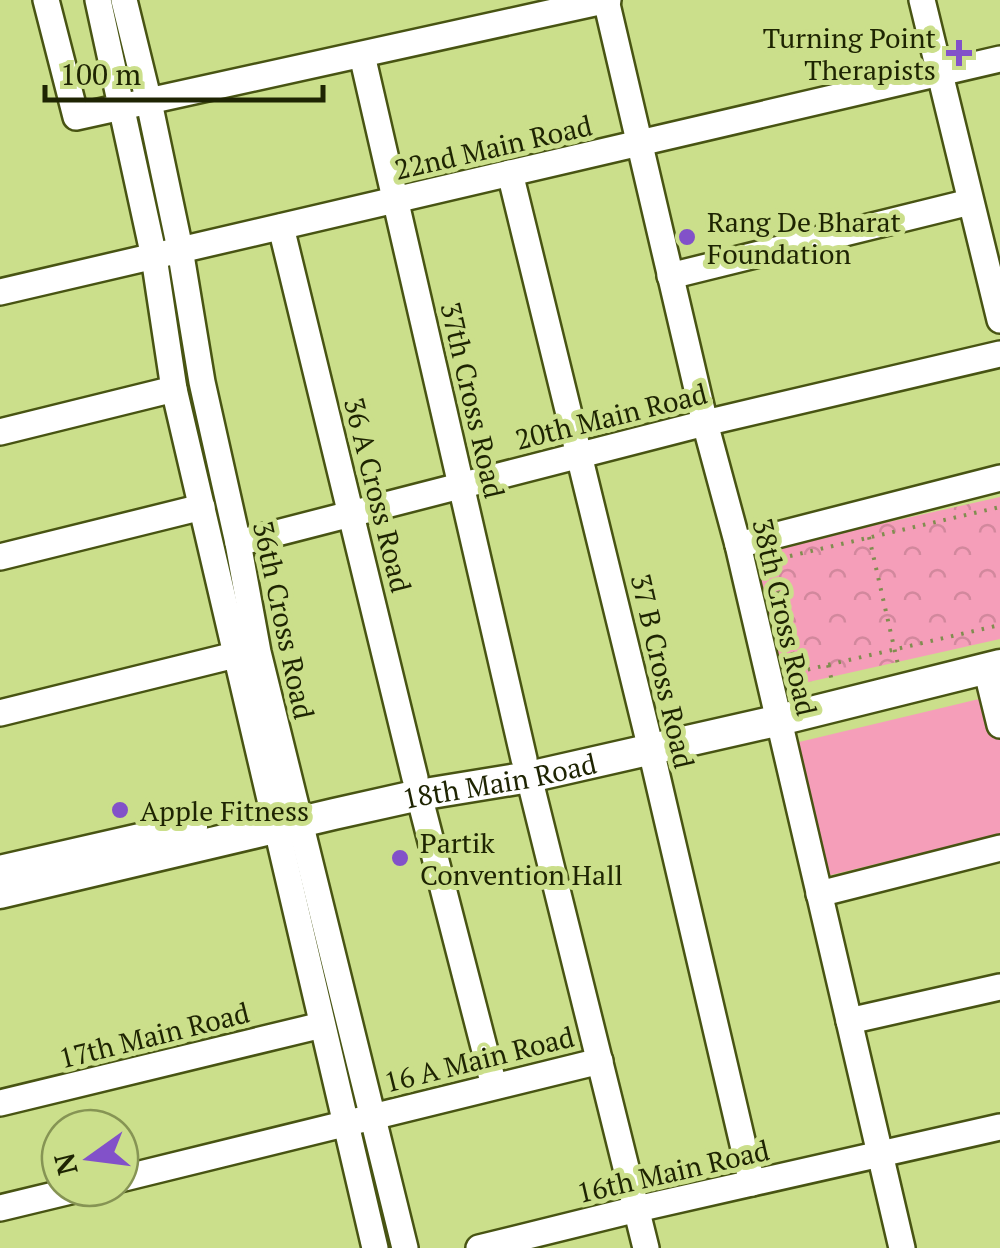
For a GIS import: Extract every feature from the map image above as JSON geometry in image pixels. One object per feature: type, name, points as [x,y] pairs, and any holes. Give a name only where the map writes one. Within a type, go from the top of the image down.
[{"type":"main road","name":"18th Main Road","points":[[777,712],[831,678],[897,662],[995,661]]},
{"type":"main road","name":"18th Main Road","points":[[0,871],[286,816],[417,786],[526,768],[995,661]]},
{"type":"main road","name":"18th Main Road","points":[[0,893],[286,816]]},
{"type":"street","points":[[46,0],[76,117],[607,0]]},
{"type":"street","name":"36th Cross Road","points":[[98,0],[154,256],[174,389],[235,655],[286,816],[372,1116],[405,1248]]},
{"type":"street","name":"36th Cross Road","points":[[124,0],[180,249],[202,382],[238,543],[322,1025],[375,1248]]},
{"type":"street","name":"38th Cross Road","points":[[607,0],[902,1248]]},
{"type":"street","points":[[922,0],[1000,320]]},
{"type":"street","name":"37th Cross Road","points":[[362,55],[526,768],[646,1248]]},
{"type":"street","name":"22nd Main Road","points":[[0,292],[1000,59]]},
{"type":"street","name":"37 B Cross Road","points":[[510,174],[649,740],[752,1184]]},
{"type":"street","points":[[670,276],[970,202]]},
{"type":"street","name":"36 A Cross Road","points":[[281,227],[494,1086]]},
{"type":"street","name":"20th Main Road","points":[[238,543],[580,454],[1000,354]]},
{"type":"street","points":[[0,432],[174,389]]},
{"type":"street","points":[[738,545],[1000,478]]},
{"type":"street","points":[[0,557],[202,507]]},
{"type":"street","points":[[0,713],[235,655]]},
{"type":"street","points":[[995,661],[1000,726]]},
{"type":"street","points":[[819,894],[1000,848]]},
{"type":"street","points":[[849,1021],[1000,987]]},
{"type":"street","name":"17th Main Road","points":[[0,1103],[322,1025]]},
{"type":"street","name":"16 A Main Road","points":[[347,1124],[600,1061]]},
{"type":"street","points":[[140,1174],[347,1124]]},
{"type":"street","name":"16th Main Road","points":[[479,1248],[1000,1127]]},
{"type":"street","points":[[0,1208],[40,1198]]},
{"type":"path","points":[[787,557],[1000,507]]},
{"type":"path","points":[[869,538],[897,662]]},
{"type":"path","points":[[770,560],[797,672],[831,678],[897,662],[1000,625]]},
{"type":"green space","points":[[1000,497],[1000,639],[786,687],[755,552]]},
{"type":"green space","points":[[1000,694],[1000,834],[827,876],[795,743]]},
{"type":"place","name":"Turning Point Therapists","points":[[959,53]]},
{"type":"place","name":"Rang De Bharat Foundation","points":[[687,237]]},
{"type":"place","name":"Apple Fitness","points":[[120,810]]},
{"type":"place","name":"Partik Convention Hall","points":[[400,858]]}]
